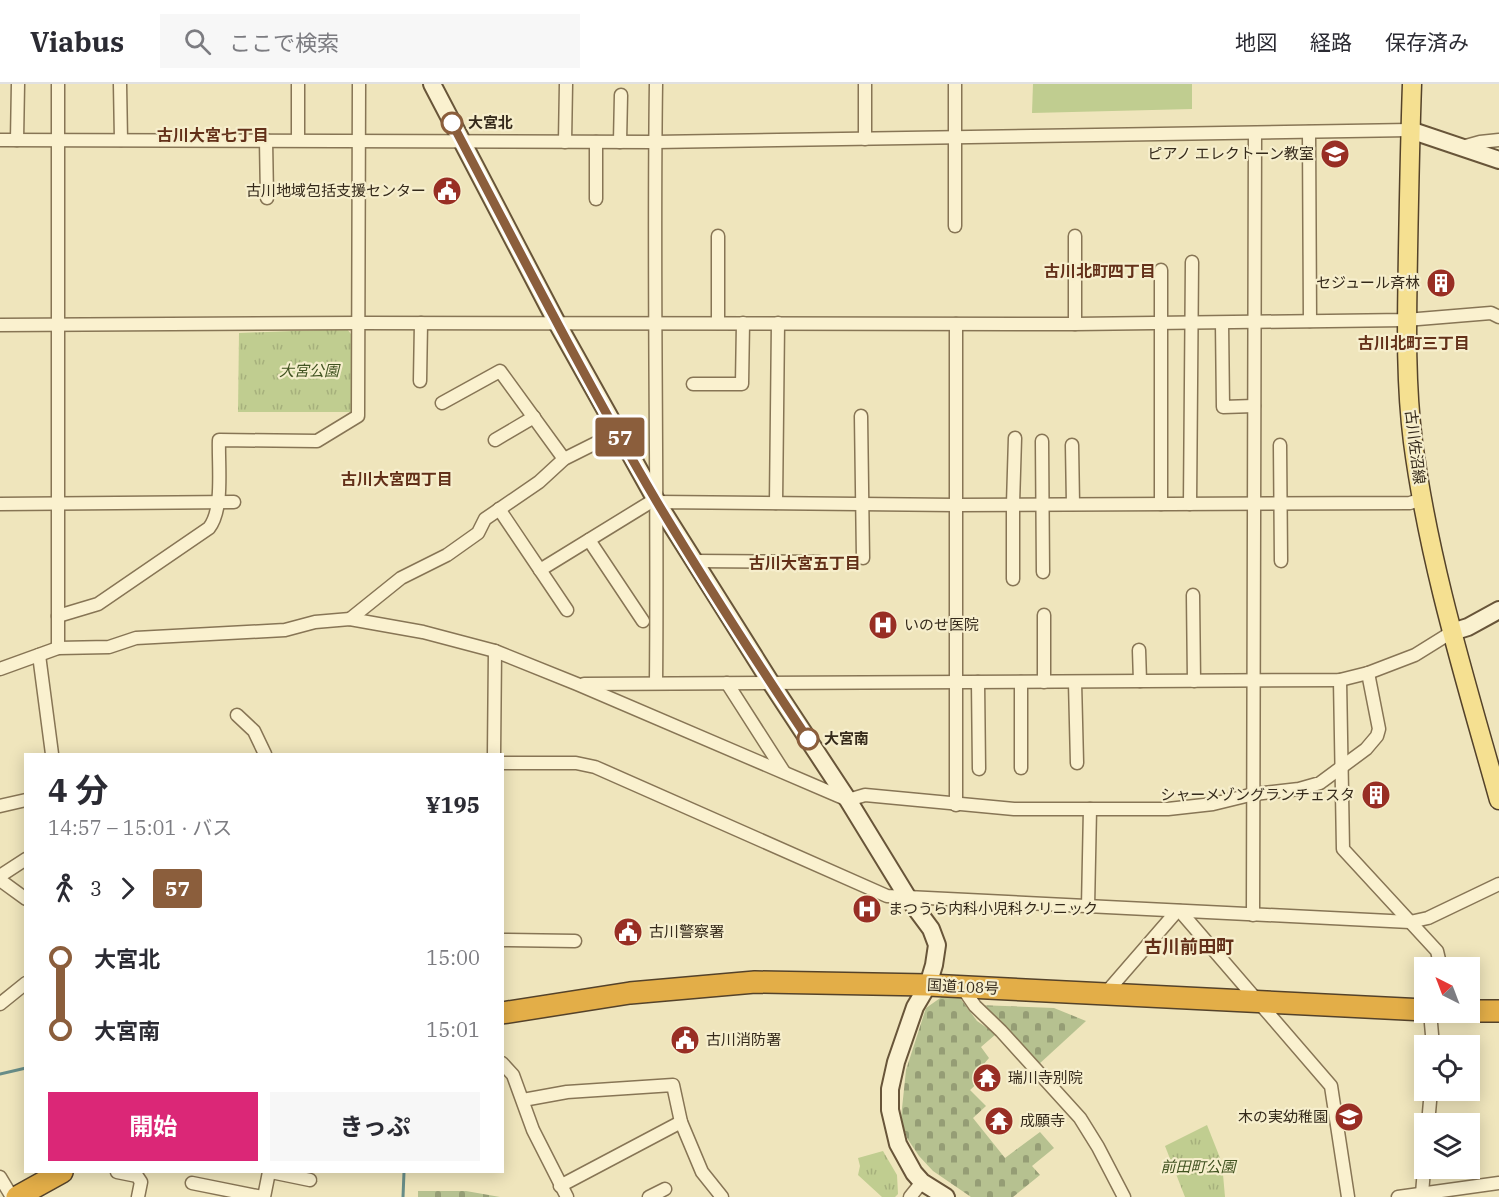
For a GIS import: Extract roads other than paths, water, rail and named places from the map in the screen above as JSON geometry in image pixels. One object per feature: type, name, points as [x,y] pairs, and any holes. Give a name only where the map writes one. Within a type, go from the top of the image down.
[{"type":"highway","name":"国道108号","points":[[504,1013],[630,993],[755,982],[928,985],[1414,1009]]},
{"type":"highway","points":[[1480,1011],[1499,1011]]},
{"type":"highway","points":[[16,1197],[60,1173]]},
{"type":"main road","name":"古川佐沼線","points":[[1412,84],[1406,320],[1408,388],[1413,441],[1436,567],[1499,800]]},
{"type":"street","points":[[17,140],[18,84]]},
{"type":"street","points":[[58,84],[58,648]]},
{"type":"street","points":[[120,84],[122,140]]},
{"type":"street","points":[[298,84],[298,140]]},
{"type":"street","points":[[58,616],[98,604],[209,528],[216,517],[218,502],[219,440],[317,441],[358,416],[360,84]]},
{"type":"street","points":[[432,84],[557,323],[657,502],[771,683],[849,800],[908,898],[931,929],[937,945],[928,985],[915,1007],[896,1062],[890,1110],[898,1144],[914,1173],[922,1182],[946,1197]]},
{"type":"street","points":[[565,142],[566,84]]},
{"type":"street","points":[[656,84],[656,683]]},
{"type":"street","points":[[865,84],[865,139]]},
{"type":"street","points":[[955,84],[955,226]]},
{"type":"street","points":[[620,142],[621,95]]},
{"type":"street","points":[[0,140],[655,142],[1410,130],[1499,160]]},
{"type":"street","points":[[1309,132],[1310,321]]},
{"type":"street","points":[[1252,915],[1255,133]]},
{"type":"street","points":[[266,140],[267,198]]},
{"type":"street","points":[[1460,148],[1480,142],[1499,140]]},
{"type":"street","points":[[596,142],[596,199]]},
{"type":"street","points":[[718,236],[718,323]]},
{"type":"street","points":[[1075,236],[1076,324]]},
{"type":"street","points":[[1190,504],[1192,261]]},
{"type":"street","points":[[1161,270],[1161,504]]},
{"type":"street","points":[[0,325],[1076,324],[1406,320],[1491,313],[1499,317]]},
{"type":"street","points":[[1222,322],[1223,407],[1254,406]]},
{"type":"street","points":[[420,381],[421,323]]},
{"type":"street","points":[[693,384],[742,384],[743,323]]},
{"type":"street","points":[[776,503],[778,323]]},
{"type":"street","points":[[956,324],[956,805]]},
{"type":"street","points":[[442,403],[500,370],[564,459]]},
{"type":"street","points":[[861,416],[863,558]]},
{"type":"street","points":[[495,440],[534,417]]},
{"type":"street","points":[[350,619],[401,578],[447,555],[478,533],[485,519],[539,482],[564,459],[618,432]]},
{"type":"street","points":[[1013,579],[1015,438]]},
{"type":"street","points":[[1042,441],[1043,572]]},
{"type":"street","points":[[1072,445],[1073,504]]},
{"type":"street","points":[[1280,445],[1281,561]]},
{"type":"street","points":[[540,570],[649,503],[657,502],[956,505],[1280,504],[1410,503],[1422,499]]},
{"type":"street","points":[[0,504],[234,502]]},
{"type":"street","points":[[500,509],[567,610]]},
{"type":"street","points":[[589,540],[643,621]]},
{"type":"street","points":[[694,561],[819,562]]},
{"type":"street","points":[[1193,595],[1194,681]]},
{"type":"street","points":[[577,684],[1340,680],[1368,673],[1414,655],[1452,632],[1468,627],[1499,610]]},
{"type":"street","points":[[1044,615],[1044,682]]},
{"type":"street","points":[[0,669],[58,648],[109,647],[136,638],[285,630],[315,622],[350,619],[423,632],[495,651],[849,800],[865,795],[1014,809],[1168,809],[1214,804],[1254,794],[1299,789],[1320,783],[1366,749],[1377,736],[1379,729],[1368,673]]},
{"type":"street","points":[[1139,650],[1140,681]]},
{"type":"street","points":[[494,753],[495,651]]},
{"type":"street","points":[[39,655],[52,753]]},
{"type":"street","points":[[1340,680],[1343,849],[1437,951],[1439,957]]},
{"type":"street","points":[[978,682],[979,769]]},
{"type":"street","points":[[1021,682],[1021,768]]},
{"type":"street","points":[[1075,682],[1077,764]]},
{"type":"street","points":[[727,683],[784,772]]},
{"type":"street","points":[[243,716],[254,731],[265,753]]},
{"type":"street","points":[[504,763],[576,763],[595,767],[887,896],[1410,922],[1428,918],[1499,884]]},
{"type":"street","points":[[0,806],[24,800]]},
{"type":"street","points":[[1088,907],[1090,809]]},
{"type":"street","points":[[24,860],[0,878],[24,897]]},
{"type":"street","points":[[1105,994],[1179,911]]},
{"type":"street","points":[[1179,911],[1331,1086],[1348,1197]]},
{"type":"street","points":[[504,940],[575,941]]},
{"type":"street","points":[[0,1004],[24,985]]},
{"type":"street","points":[[962,987],[975,1006],[1001,1031],[1080,1118],[1124,1197]]},
{"type":"street","points":[[504,1065],[513,1075],[533,1130],[564,1192],[681,1122]]},
{"type":"street","points":[[523,1100],[567,1092],[673,1085],[681,1122],[702,1172],[722,1197]]},
{"type":"street","points":[[122,1173],[137,1176],[141,1182],[138,1197]]},
{"type":"street","points":[[192,1183],[263,1197],[270,1173]]},
{"type":"street","points":[[275,1173],[310,1180]]},
{"type":"street","points":[[0,1177],[12,1197]]},
{"type":"street","points":[[1422,1194],[1423,1179]]},
{"type":"street","points":[[910,1197],[922,1182]]},
{"type":"street","points":[[1398,1197],[1458,1193],[1499,1183]]},
{"type":"street","points":[[649,1197],[665,1189]]},
{"type":"waterway","points":[[0,1074],[24,1068]]},
{"type":"waterway","points":[[403,1197],[404,1173]]},
{"type":"place","name":"大宮北","points":[[452,123]]},
{"type":"place","name":"ピアノ エレクトーン教室","points":[[1335,154]]},
{"type":"place","name":"古川地域包括支援センター","points":[[447,191]]},
{"type":"place","name":"セジュール斉林","points":[[1441,283]]},
{"type":"place","name":"いのせ医院","points":[[883,625]]},
{"type":"place","name":"大宮南","points":[[808,739]]},
{"type":"place","name":"シャーメゾングランチェスタ","points":[[1376,795]]},
{"type":"place","name":"まつうら内科小児科クリニック","points":[[867,909]]},
{"type":"place","name":"古川警察署","points":[[628,932]]},
{"type":"place","name":"古川消防署","points":[[685,1040]]},
{"type":"place","name":"瑞川寺別院","points":[[987,1078]]},
{"type":"place","name":"木の実幼稚園","points":[[1349,1117]]},
{"type":"place","name":"成願寺","points":[[999,1121]]},
{"type":"district","name":"古川大宮七丁目","points":[[213,135]]},
{"type":"district","name":"古川北町四丁目","points":[[1100,271]]},
{"type":"district","name":"古川北町三丁目","points":[[1414,343]]},
{"type":"district","name":"古川大宮四丁目","points":[[397,479]]},
{"type":"district","name":"古川大宮五丁目","points":[[805,563]]},
{"type":"district","name":"古川前田町","points":[[1189,947]]},
{"type":"park label","name":"大宮公園","points":[[309,371]]},
{"type":"park label","name":"前田町公園","points":[[1198,1167]]}]
